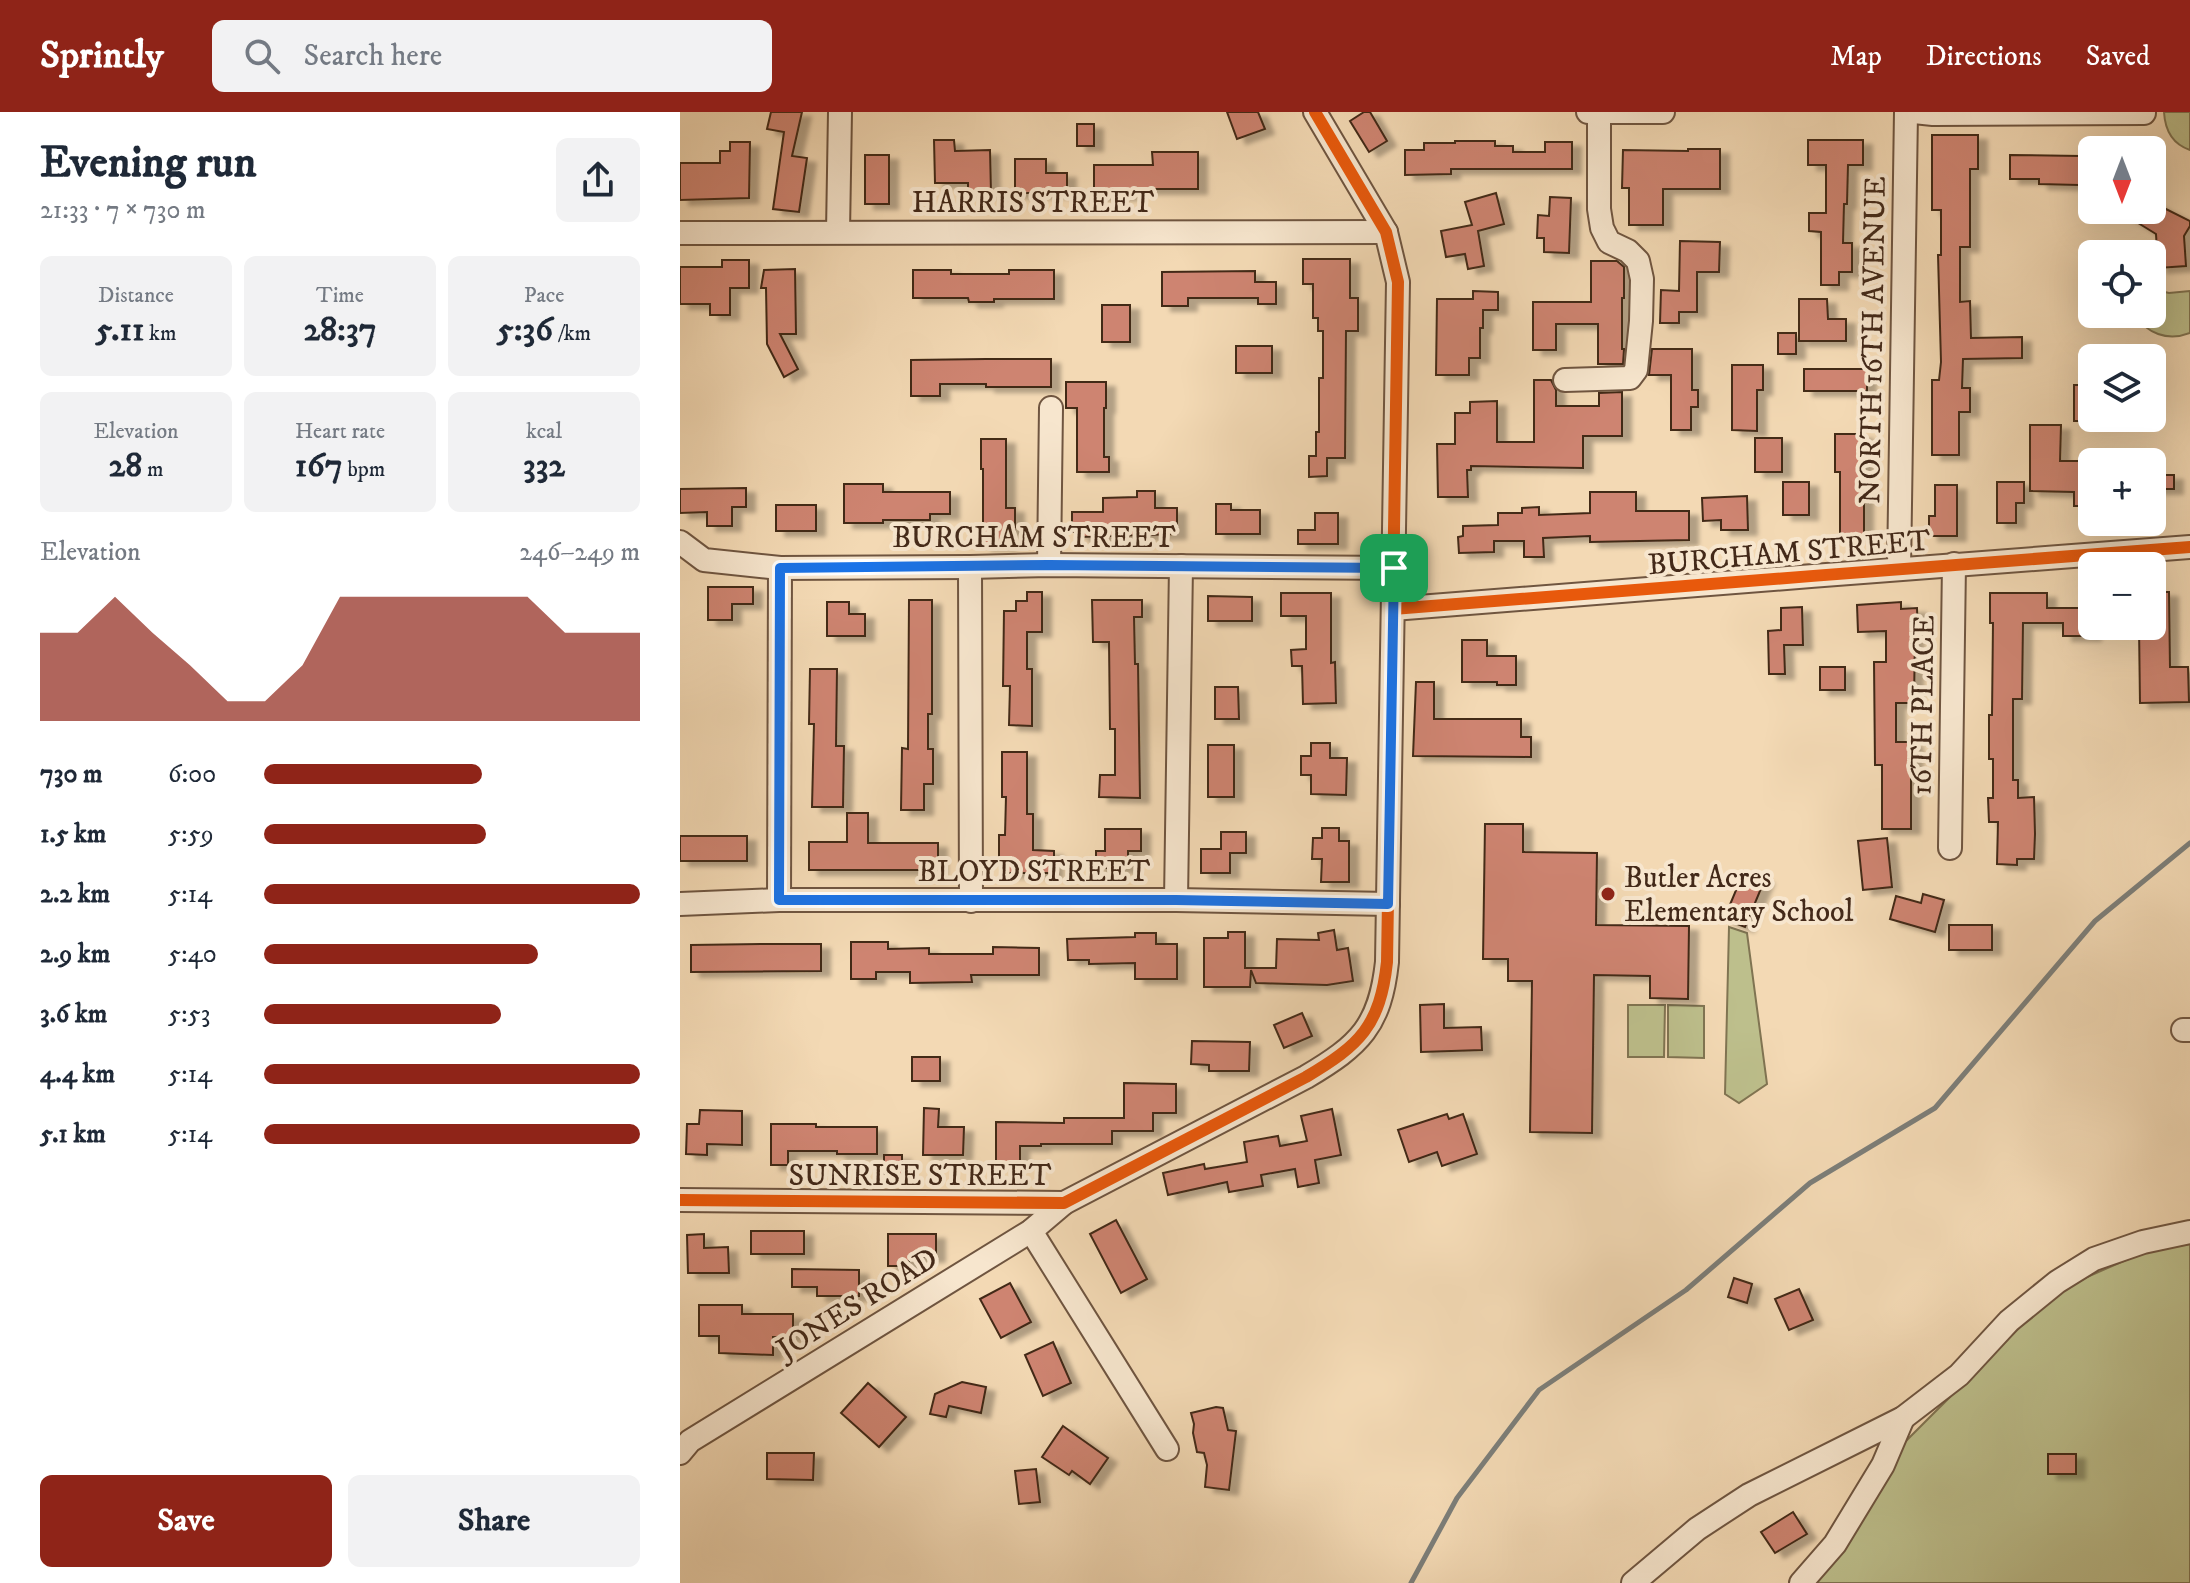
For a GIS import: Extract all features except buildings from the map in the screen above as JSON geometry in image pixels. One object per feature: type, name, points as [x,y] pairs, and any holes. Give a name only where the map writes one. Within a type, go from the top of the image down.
[{"type":"street","points":[[838,232],[840,112]]},
{"type":"street","name":"SUNRISE STREET","points":[[680,1200],[1064,1203],[1335,1061],[1374,1020],[1384,992],[1387,962],[1398,282],[1386,232],[1315,112]]},
{"type":"street","points":[[1587,112],[1663,112]]},
{"type":"street","points":[[1565,380],[1621,380],[1630,378],[1636,370],[1642,279],[1638,261],[1628,251],[1609,242],[1602,228],[1599,209],[1599,112]]},
{"type":"street","name":"NORTH 16TH AVENUE","points":[[1899,569],[1906,112]]},
{"type":"street","points":[[1914,112],[2144,113]]},
{"type":"street","name":"HARRIS STREET","points":[[680,233],[1386,232]]},
{"type":"street","points":[[1049,565],[1051,408]]},
{"type":"street","name":"BURCHAM STREET","points":[[680,542],[704,560],[780,568],[1049,565],[1394,568]]},
{"type":"street","name":"BURCHAM STREET","points":[[1393,609],[2190,547]]},
{"type":"street","name":"16TH PLACE","points":[[1950,848],[1954,564]]},
{"type":"street","points":[[1176,900],[1181,566]]},
{"type":"street","points":[[970,567],[971,901]]},
{"type":"street","points":[[779,900],[780,568]]},
{"type":"street","name":"BLOYD STREET","points":[[680,904],[779,900],[1176,900],[1388,904]]},
{"type":"street","name":"JONES ROAD","points":[[680,1453],[690,1441],[1031,1231],[1064,1203]]},
{"type":"street","points":[[1031,1231],[1167,1449]]},
{"type":"street","points":[[1633,1583],[1697,1529],[1749,1495],[1903,1418],[1959,1375],[2009,1321],[2057,1282],[2094,1259],[2143,1242],[2190,1232]]},
{"type":"street","points":[[1801,1583],[1835,1544],[1883,1465],[1903,1418]]},
{"type":"green space","points":[[2164,112],[2190,112],[2190,150],[2171,136]]},
{"type":"green space","points":[[2190,291],[2190,333],[2166,336],[2147,328],[2166,328],[2166,292]]},
{"type":"green space","points":[[1729,927],[1747,933],[1767,1084],[1739,1103],[1725,1094]]},
{"type":"green space","points":[[1628,1005],[1665,1005],[1664,1057],[1628,1057]]},
{"type":"green space","points":[[1668,1005],[1704,1006],[1704,1058],[1668,1057]]},
{"type":"green space","points":[[2190,1244],[2190,1583],[1813,1583],[1896,1451],[2046,1301],[2087,1277],[2149,1250]]},
{"type":"waterway","points":[[1411,1583],[1457,1498],[1539,1390],[1686,1290],[1810,1183],[1935,1108],[2095,921],[2190,843]]},
{"type":"cycle path","points":[[680,1200],[1064,1203],[1306,1077],[1354,1043],[1373,1018],[1384,984],[1387,962],[1398,282],[1386,232],[1315,112]]},
{"type":"cycle path","points":[[1393,609],[2190,547]]},
{"type":"place","name":"Butler Acres Elementary School","points":[[1608,894]]},
{"type":"route","points":[[1049,565],[1394,568],[1388,904],[1176,900],[779,900],[780,568],[1049,565]]}]
